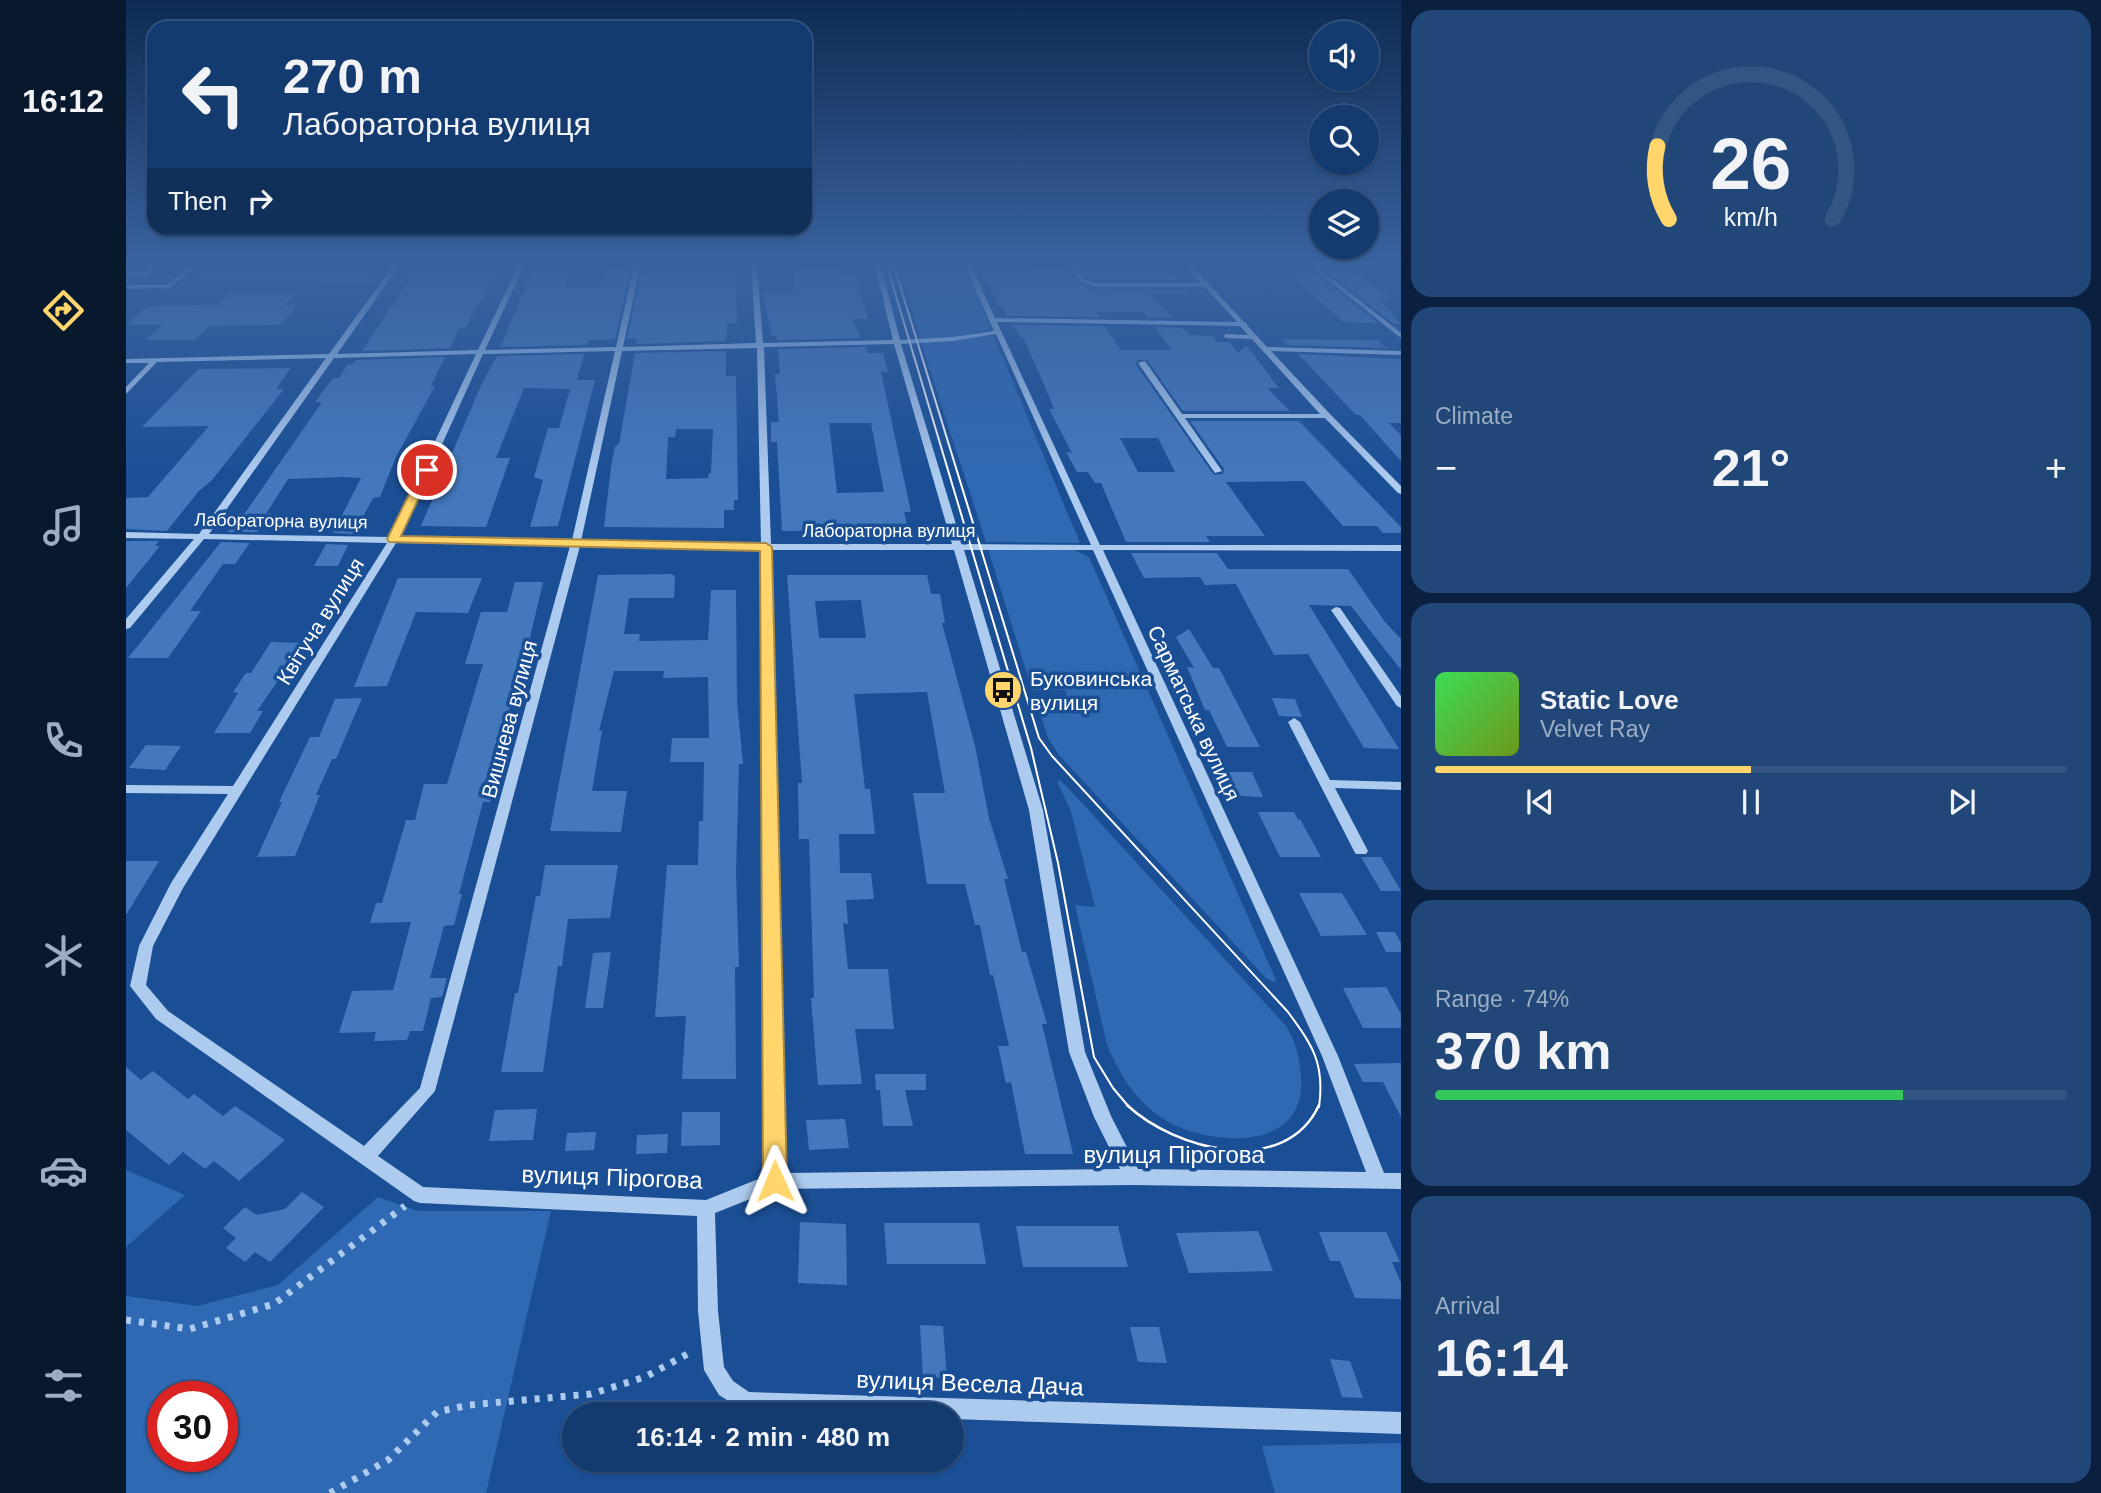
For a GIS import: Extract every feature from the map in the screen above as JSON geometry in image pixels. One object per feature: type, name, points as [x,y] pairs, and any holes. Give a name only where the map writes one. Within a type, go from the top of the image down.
[{"type":"street","points":[[126,626],[203,535],[347,336]]},
{"type":"street","name":"Квітуча вулиця","points":[[366,1157],[162,1015],[138,986],[146,946],[176,887],[394,539],[489,336]]},
{"type":"street","name":"Вишнева вулиця","points":[[366,1157],[428,1091],[576,543],[623,336]]},
{"type":"street","points":[[759,336],[766,547],[775,1181]]},
{"type":"street","points":[[895,336],[1035,810],[1077,1052],[1103,1117],[1133,1177]]},
{"type":"street","points":[[126,361],[897,342],[953,339],[964,336]]},
{"type":"street","name":"Сарматська вулиця","points":[[1000,336],[1330,1056],[1378,1180]]},
{"type":"street","points":[[1226,336],[1256,337],[1401,491]]},
{"type":"street","points":[[1266,349],[1401,353]]},
{"type":"street","points":[[126,392],[154,360]]},
{"type":"street","points":[[1142,363],[1218,471]]},
{"type":"street","points":[[1181,416],[1328,416]]},
{"type":"street","name":"Лабораторна вулиця","points":[[126,535],[766,547],[1401,548]]},
{"type":"street","points":[[1336,610],[1401,704]]},
{"type":"street","points":[[1294,722],[1361,851]]},
{"type":"street","points":[[1327,784],[1401,786]]},
{"type":"street","points":[[126,789],[238,790]]},
{"type":"street","points":[[366,1157],[420,1195]]},
{"type":"street","name":"вулиця Пірогова","points":[[420,1195],[706,1208],[775,1181],[1133,1177],[1401,1181]]},
{"type":"street","name":"вулиця Весела Дача","points":[[706,1208],[708,1311],[714,1370],[726,1388],[746,1402],[1401,1423]]},
{"type":"path","points":[[126,1320],[190,1329],[274,1304],[420,1195]]},
{"type":"path","points":[[330,1493],[388,1461],[437,1412],[469,1405],[591,1394],[645,1377],[697,1349]]},
{"type":"shaded area","points":[[920,336],[960,336],[953,337],[921,339]]},
{"type":"shaded area","points":[[994,337],[1080,543],[986,542],[921,342]]},
{"type":"shaded area","points":[[990,550],[1075,550],[1089,557],[1276,980],[1274,982],[1266,978],[1059,755],[1048,738],[1040,713],[1073,713],[1065,690],[1032,690]]},
{"type":"shaded area","points":[[1057,781],[1061,781],[1082,803],[1286,1026],[1295,1044],[1301,1076],[1299,1101],[1289,1120],[1272,1131],[1251,1137],[1204,1135],[1181,1128],[1152,1111],[1121,1073],[1106,1041],[1075,905],[1095,907],[1071,812]]},
{"type":"shaded area","points":[[126,1170],[185,1195],[126,1247]]},
{"type":"shaded area","points":[[378,1197],[418,1211],[551,1211],[486,1493],[126,1493],[126,1296],[197,1306],[278,1285]]},
{"type":"shaded area","points":[[1401,1443],[1401,1493],[1275,1493],[1262,1446]]},
{"type":"building","points":[[151,336],[199,336],[195,340],[146,340]]},
{"type":"building","points":[[372,336],[456,336],[450,348],[362,351]]},
{"type":"building","points":[[505,336],[616,336],[615,339],[590,340],[586,345],[500,347]]},
{"type":"building","points":[[628,336],[727,336],[726,341],[636,344],[637,339],[627,339]]},
{"type":"building","points":[[772,336],[860,336],[861,338],[777,340],[777,336]]},
{"type":"building","points":[[1019,336],[1111,336],[1121,350],[1171,350],[1161,336],[1214,336],[1216,342],[1229,342],[1238,353],[1247,346],[1279,388],[1267,388],[1290,411],[1183,411],[1147,360],[1137,360],[1136,365],[1214,475],[1223,474],[1224,469],[1190,421],[1299,421],[1401,527],[1401,533],[1383,533],[1377,526],[1343,526],[1304,481],[1226,482],[1265,536],[1206,536],[1210,542],[1126,542],[1101,483],[1095,483],[1088,472],[1077,472],[1066,452],[1072,453],[1049,409],[1054,409],[1023,337]],"holes":[[[1120,438],[1158,438],[1175,472],[1138,472]]]},
{"type":"building","points":[[1282,339],[1377,340],[1387,348],[1288,345]]},
{"type":"building","points":[[865,347],[868,353],[883,353],[888,372],[881,372],[911,512],[904,512],[909,533],[883,533],[883,530],[782,531],[777,442],[771,442],[771,422],[779,422],[775,374],[780,374],[778,349]],"holes":[[[829,423],[871,423],[884,492],[837,493]]]},
{"type":"building","points":[[726,351],[726,376],[736,376],[738,500],[734,500],[734,510],[724,510],[724,528],[604,527],[611,467],[615,446],[619,444],[635,353]],"holes":[[[676,429],[713,429],[711,473],[708,478],[666,479],[668,437],[675,437]]]},
{"type":"building","points":[[584,354],[577,380],[595,380],[558,526],[530,527],[543,480],[534,477],[548,428],[559,428],[570,389],[524,388],[496,458],[510,458],[486,527],[421,526],[482,383],[497,356]]},
{"type":"building","points":[[1298,354],[1401,359],[1401,423],[1389,423],[1401,435],[1401,461],[1360,415],[1356,415]]},
{"type":"building","points":[[445,357],[431,386],[435,386],[396,457],[380,497],[373,498],[354,534],[333,533],[361,478],[345,477],[288,479],[266,514],[271,513],[257,532],[228,532],[240,513],[245,513],[322,402],[315,402],[333,378],[339,378],[347,365],[356,360]]},
{"type":"building","points":[[291,368],[276,389],[284,389],[212,480],[198,492],[167,531],[126,529],[126,498],[148,497],[209,426],[142,427],[198,369]]},
{"type":"building","points":[[126,541],[159,541],[155,546],[160,546],[126,588]]},
{"type":"building","points":[[221,542],[250,543],[235,564],[223,564],[190,611],[201,611],[168,658],[128,658]]},
{"type":"building","points":[[326,544],[348,545],[338,566],[314,566]]},
{"type":"building","points":[[1131,553],[1217,553],[1228,569],[1348,569],[1385,622],[1401,639],[1401,670],[1351,606],[1309,605],[1399,749],[1364,748],[1308,654],[1274,655],[1236,584],[1205,585],[1200,577],[1144,578]]},
{"type":"building","points":[[598,575],[675,576],[674,598],[629,598],[624,634],[640,634],[639,641],[708,640],[711,590],[736,590],[737,701],[743,764],[739,764],[736,873],[739,967],[735,967],[736,1079],[682,1079],[686,1016],[655,1017],[667,865],[698,865],[699,821],[703,821],[704,762],[670,762],[672,738],[709,738],[708,677],[663,678],[664,671],[614,671],[599,731],[602,731],[592,791],[627,791],[621,832],[550,831]]},
{"type":"building","points":[[787,575],[927,575],[931,594],[940,594],[945,623],[942,623],[975,746],[989,818],[1008,879],[1004,879],[1022,952],[1026,952],[1047,1024],[1042,1024],[1073,1154],[1025,1154],[1011,1082],[1006,1083],[998,1046],[1009,1046],[980,925],[975,925],[965,884],[927,884],[913,793],[945,793],[927,692],[854,694],[865,789],[870,789],[875,834],[839,834],[840,873],[871,873],[874,899],[846,900],[848,924],[843,923],[848,969],[888,969],[894,1029],[855,1029],[862,1084],[818,1085],[811,998],[814,998],[809,839],[799,839],[798,783],[802,783]],"holes":[[[861,600],[866,638],[819,638],[815,601]]]},
{"type":"building","points":[[398,578],[482,578],[468,613],[416,612],[387,686],[354,687]]},
{"type":"building","points":[[515,582],[543,582],[526,655],[509,711],[513,711],[508,731],[505,731],[490,802],[483,802],[459,894],[462,894],[454,925],[444,926],[430,978],[447,978],[442,997],[431,998],[423,1031],[410,1031],[407,1040],[374,1041],[376,1032],[339,1033],[352,991],[393,990],[411,922],[370,923],[376,903],[382,903],[406,820],[415,820],[424,784],[447,784],[483,664],[465,664],[481,612],[507,612]]},
{"type":"building","points":[[1189,629],[1213,668],[1219,668],[1260,747],[1227,747],[1209,710],[1205,710],[1187,667],[1194,668],[1176,637]]},
{"type":"building","points":[[271,642],[304,643],[257,711],[263,711],[250,733],[214,733],[238,693],[233,692],[246,673],[251,673]]},
{"type":"building","points":[[362,698],[336,759],[332,759],[316,795],[320,795],[295,856],[257,857],[310,737],[319,737],[335,699]]},
{"type":"building","points":[[1272,698],[1295,699],[1302,717],[1279,716]]},
{"type":"building","points":[[146,745],[181,746],[165,770],[129,768]]},
{"type":"building","points":[[1228,772],[1252,772],[1263,797],[1238,796]]},
{"type":"building","points":[[1258,812],[1294,812],[1321,857],[1280,857]]},
{"type":"building","points":[[1361,857],[1381,857],[1401,891],[1381,891]]},
{"type":"building","points":[[126,861],[159,861],[126,915]]},
{"type":"building","points":[[545,865],[618,865],[610,918],[568,919],[562,966],[558,966],[543,1072],[501,1072],[515,993],[518,993],[536,896],[540,896]]},
{"type":"building","points":[[1299,893],[1342,893],[1367,935],[1321,936]]},
{"type":"building","points":[[1376,932],[1395,932],[1401,943],[1401,952],[1386,952]]},
{"type":"building","points":[[611,952],[603,1008],[585,1008],[593,953]]},
{"type":"building","points":[[1386,987],[1401,1014],[1401,1028],[1363,1028],[1343,988]]},
{"type":"building","points":[[1401,1063],[1401,1117],[1383,1082],[1363,1082],[1354,1064]]},
{"type":"building","points":[[126,1067],[141,1080],[153,1071],[188,1099],[194,1094],[223,1116],[235,1106],[285,1140],[239,1181],[214,1161],[205,1169],[183,1152],[169,1165],[126,1130]]},
{"type":"building","points":[[875,1074],[926,1074],[926,1090],[905,1090],[913,1126],[883,1126],[880,1090],[876,1090]]},
{"type":"building","points":[[537,1109],[533,1140],[489,1141],[495,1110]]},
{"type":"building","points":[[682,1112],[720,1112],[720,1145],[681,1146]]},
{"type":"building","points":[[845,1119],[849,1148],[809,1150],[806,1120]]},
{"type":"building","points":[[596,1132],[594,1150],[565,1151],[567,1133]]},
{"type":"building","points":[[668,1134],[667,1153],[636,1154],[637,1135]]},
{"type":"building","points":[[302,1192],[324,1207],[270,1262],[255,1252],[245,1262],[226,1248],[236,1238],[223,1228],[245,1207],[257,1215],[285,1209]]},
{"type":"building","points":[[800,1222],[846,1224],[847,1285],[798,1283]]},
{"type":"building","points":[[884,1223],[979,1223],[986,1264],[887,1264]]},
{"type":"building","points":[[1016,1226],[1118,1226],[1128,1267],[1023,1267]]},
{"type":"building","points":[[1258,1231],[1273,1271],[1189,1273],[1176,1233]]},
{"type":"building","points":[[1319,1232],[1386,1232],[1400,1262],[1392,1262],[1401,1283],[1401,1299],[1355,1298],[1340,1261],[1330,1261]]},
{"type":"building","points":[[920,1325],[943,1326],[947,1378],[923,1377]]},
{"type":"building","points":[[1130,1327],[1159,1327],[1167,1363],[1138,1362]]},
{"type":"building","points":[[1330,1359],[1350,1361],[1363,1398],[1342,1397]]},
{"type":"tram line","points":[[908,336],[1031,748],[1058,863],[1094,1057],[1113,1088],[1128,1106]]},
{"type":"tram line","points":[[915,336],[1039,738],[1052,756],[1288,1012],[1315,1056],[1320,1079],[1319,1107]]},
{"type":"tram line","points":[[1128,1106],[1172,1134],[1228,1150],[1256,1149],[1281,1143],[1303,1128],[1319,1105]]},
{"type":"place","name":"Буковинська вулиця","points":[[1003,690]]},
{"type":"route","points":[[427,470],[394,539],[766,547],[775,1181]]}]
